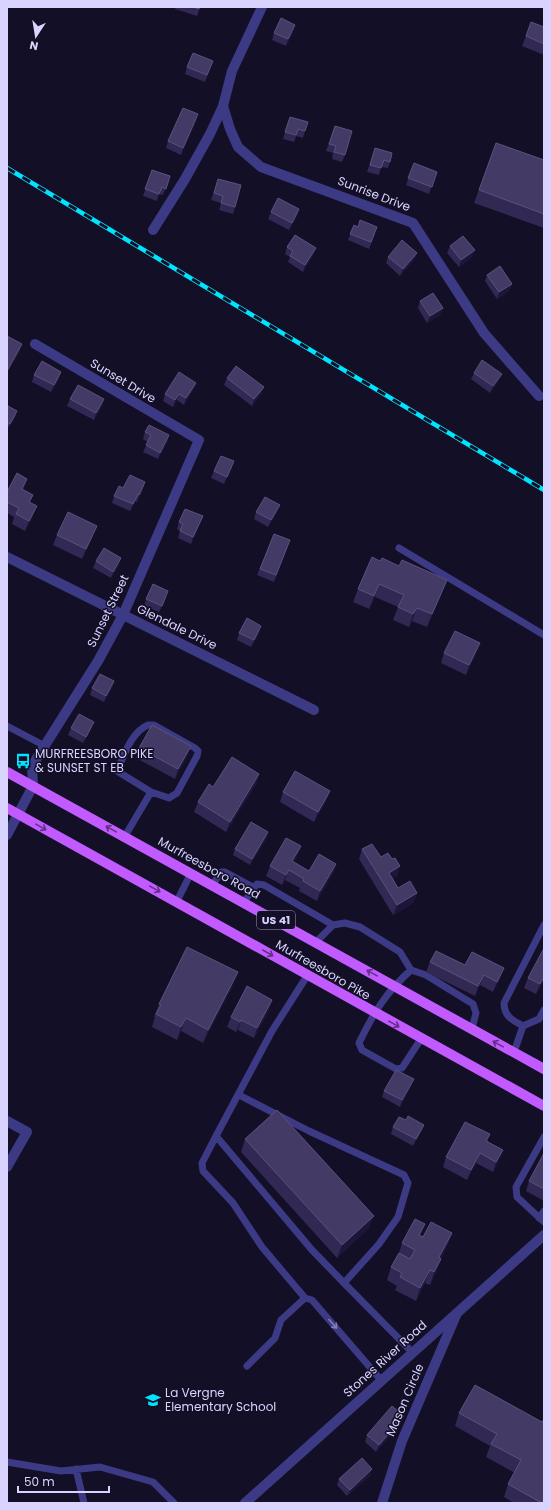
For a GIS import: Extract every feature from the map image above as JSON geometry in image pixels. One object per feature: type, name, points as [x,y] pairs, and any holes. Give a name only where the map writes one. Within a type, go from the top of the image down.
[{"type":"main road","name":"Murfreesboro Road","points":[[7,772],[213,884],[544,1069]]},
{"type":"main road","name":"Murfreesboro Pike","points":[[7,808],[177,901],[373,1013],[544,1106]]},
{"type":"street","points":[[153,230],[210,134],[223,106],[232,71],[262,7]]},
{"type":"street","name":"Sunrise Drive","points":[[223,106],[230,129],[238,147],[261,167],[414,223],[484,333],[539,396]]},
{"type":"street","name":"Sunset Drive","points":[[35,344],[199,440]]},
{"type":"street","name":"Sunset Street","points":[[32,786],[32,766],[98,661],[123,615],[199,440]]},
{"type":"street","name":"Glendale Drive","points":[[7,556],[314,710]]},
{"type":"street","points":[[7,835],[32,786]]},
{"type":"street","points":[[7,1121],[27,1132],[7,1167]]},
{"type":"street","name":"Stones River Road","points":[[245,1503],[544,1235]]},
{"type":"street","name":"Mason Circle","points":[[382,1503],[402,1441],[459,1310]]},
{"type":"lane","points":[[399,548],[544,635]]},
{"type":"lane","points":[[148,725],[154,725],[198,751],[197,756],[177,793],[169,798],[151,792],[117,771],[140,728],[148,725]]},
{"type":"lane","points":[[7,726],[45,746]]},
{"type":"lane","points":[[124,836],[151,792]]},
{"type":"lane","points":[[213,884],[221,872],[226,872],[253,887]]},
{"type":"lane","points":[[177,901],[191,873]]},
{"type":"lane","points":[[244,902],[253,887],[257,884],[264,885],[333,925],[345,924],[360,927],[400,952],[411,970],[426,975],[473,1004],[476,1013],[472,1030]]},
{"type":"lane","points":[[316,942],[333,925]]},
{"type":"lane","points":[[523,1026],[508,1017],[504,1011],[504,1002],[544,925]]},
{"type":"lane","points":[[411,970],[394,986],[373,1013],[359,1044],[362,1050],[396,1069],[402,1068],[421,1039]]},
{"type":"lane","points":[[307,976],[272,1031],[202,1163],[203,1171],[233,1203],[262,1247],[305,1298],[312,1300],[381,1380]]},
{"type":"lane","points":[[514,1052],[523,1026],[539,1019],[544,1010]]},
{"type":"lane","points":[[239,1094],[309,1131],[404,1175],[408,1183],[398,1217],[379,1244],[344,1283]]},
{"type":"lane","points":[[216,1136],[297,1232],[344,1283],[412,1352]]},
{"type":"lane","points":[[544,1137],[516,1187],[516,1197],[541,1220],[544,1212]]},
{"type":"lane","points":[[247,1366],[275,1338],[281,1320],[305,1298]]},
{"type":"lane","points":[[7,1462],[61,1471],[100,1466],[153,1482],[174,1503]]},
{"type":"lane","points":[[76,1469],[84,1503]]},
{"type":"building","points":[[281,18],[295,25],[288,39],[274,33]]},
{"type":"building","points":[[531,22],[544,27],[544,44],[526,36]]},
{"type":"building","points":[[193,53],[213,61],[207,75],[187,67]]},
{"type":"building","points":[[183,108],[198,114],[183,148],[168,141]]},
{"type":"building","points":[[290,117],[308,122],[305,131],[298,129],[296,135],[285,132]]},
{"type":"building","points":[[335,126],[352,131],[345,155],[334,152],[336,146],[329,144]]},
{"type":"building","points":[[496,143],[544,160],[544,214],[479,190]]},
{"type":"building","points":[[375,148],[392,153],[390,162],[384,160],[381,168],[370,165]]},
{"type":"building","points":[[414,163],[437,172],[432,187],[408,178]]},
{"type":"building","points":[[152,170],[170,176],[166,189],[162,187],[159,194],[145,189]]},
{"type":"building","points":[[218,179],[241,185],[235,207],[221,203],[223,196],[214,193]]},
{"type":"building","points":[[278,198],[299,209],[292,223],[271,212]]},
{"type":"building","points":[[360,220],[377,227],[371,242],[350,234],[354,225],[358,227]]},
{"type":"building","points":[[295,235],[316,248],[305,265],[290,256],[293,251],[287,247]]},
{"type":"building","points":[[463,236],[475,250],[461,260],[450,246]]},
{"type":"building","points":[[402,240],[417,253],[403,269],[388,257]]},
{"type":"building","points":[[500,266],[512,284],[499,292],[487,275]]},
{"type":"building","points":[[433,293],[443,308],[430,316],[420,301]]},
{"type":"building","points":[[7,336],[22,344],[7,371]]},
{"type":"building","points":[[482,360],[502,374],[493,386],[474,373]]},
{"type":"building","points":[[42,361],[61,372],[54,385],[34,375]]},
{"type":"building","points":[[236,366],[264,387],[254,399],[227,378]]},
{"type":"building","points":[[179,372],[196,383],[186,398],[179,394],[175,400],[165,394]]},
{"type":"building","points":[[78,385],[104,399],[96,413],[70,399]]},
{"type":"building","points":[[8,406],[17,411],[10,424],[7,422]]},
{"type":"building","points":[[149,425],[169,435],[160,453],[146,445],[151,435],[145,432]]},
{"type":"building","points":[[221,456],[234,461],[227,477],[214,471]]},
{"type":"building","points":[[17,473],[27,479],[22,489],[33,495],[29,502],[37,506],[29,521],[16,514],[19,508],[7,502],[7,492]]},
{"type":"building","points":[[130,475],[145,482],[133,504],[114,496],[119,486],[123,488]]},
{"type":"building","points":[[265,497],[280,505],[271,520],[256,512]]},
{"type":"building","points":[[185,509],[203,516],[193,537],[180,531],[183,524],[179,522]]},
{"type":"building","points":[[68,512],[97,526],[86,549],[57,535]]},
{"type":"building","points":[[274,534],[290,540],[276,575],[260,569]]},
{"type":"building","points":[[104,548],[121,558],[113,572],[96,561]]},
{"type":"building","points":[[372,557],[380,561],[382,558],[399,566],[402,560],[447,580],[432,614],[417,608],[413,614],[398,607],[404,595],[379,584],[374,596],[358,589]]},
{"type":"building","points":[[153,584],[168,591],[162,606],[146,599]]},
{"type":"building","points":[[247,618],[261,626],[254,640],[239,633]]},
{"type":"building","points":[[455,631],[480,643],[469,665],[444,653]]},
{"type":"building","points":[[100,674],[114,681],[106,696],[92,688]]},
{"type":"building","points":[[79,714],[94,722],[86,737],[71,728]]},
{"type":"building","points":[[152,725],[191,746],[178,769],[139,748]]},
{"type":"building","points":[[232,757],[259,774],[230,822],[198,802],[209,784],[213,787]]},
{"type":"building","points":[[295,771],[330,791],[318,812],[283,792]]},
{"type":"building","points":[[251,822],[268,832],[252,859],[235,849]]},
{"type":"building","points":[[286,838],[301,846],[292,861],[309,871],[319,854],[336,864],[320,891],[303,881],[304,879],[289,870],[286,875],[270,866]]},
{"type":"building","points":[[372,844],[381,857],[388,853],[392,859],[395,858],[400,866],[389,873],[398,888],[410,881],[417,893],[397,905],[362,849]]},
{"type":"building","points":[[187,947],[238,972],[208,1030],[186,1018],[181,1027],[156,1014],[161,1005],[159,1004]]},
{"type":"building","points":[[544,948],[544,977],[540,984],[528,978]]},
{"type":"building","points":[[436,951],[465,965],[472,952],[504,968],[497,982],[484,975],[478,986],[430,962]]},
{"type":"building","points":[[247,986],[272,1000],[257,1028],[231,1017]]},
{"type":"building","points":[[396,1070],[414,1079],[402,1100],[384,1091]]},
{"type":"building","points":[[277,1110],[374,1216],[342,1245],[245,1139]]},
{"type":"building","points":[[408,1116],[424,1125],[416,1139],[393,1127],[399,1117],[406,1120]]},
{"type":"building","points":[[465,1122],[490,1134],[486,1141],[503,1150],[496,1162],[480,1153],[471,1170],[446,1157]]},
{"type":"building","points":[[544,1153],[544,1189],[529,1181]]},
{"type":"building","points":[[415,1219],[425,1224],[419,1235],[423,1237],[431,1222],[452,1233],[439,1257],[441,1259],[434,1272],[430,1270],[420,1288],[400,1277],[402,1273],[391,1267],[399,1253],[410,1259],[415,1250],[402,1243]]},
{"type":"building","points":[[475,1385],[542,1422],[544,1419],[544,1503],[539,1503],[540,1502],[508,1484],[521,1460],[491,1444],[497,1434],[459,1413]]},
{"type":"building","points":[[392,1406],[404,1416],[379,1445],[367,1435]]},
{"type":"building","points":[[362,1458],[372,1469],[350,1490],[339,1479]]},
{"type":"railway","points":[[7,168],[544,490]]},
{"type":"place","name":"MURFREESBORO PIKE & SUNSET ST EB","points":[[23,761]]},
{"type":"place","name":"La Vergne Elementary School","points":[[153,1400]]}]
